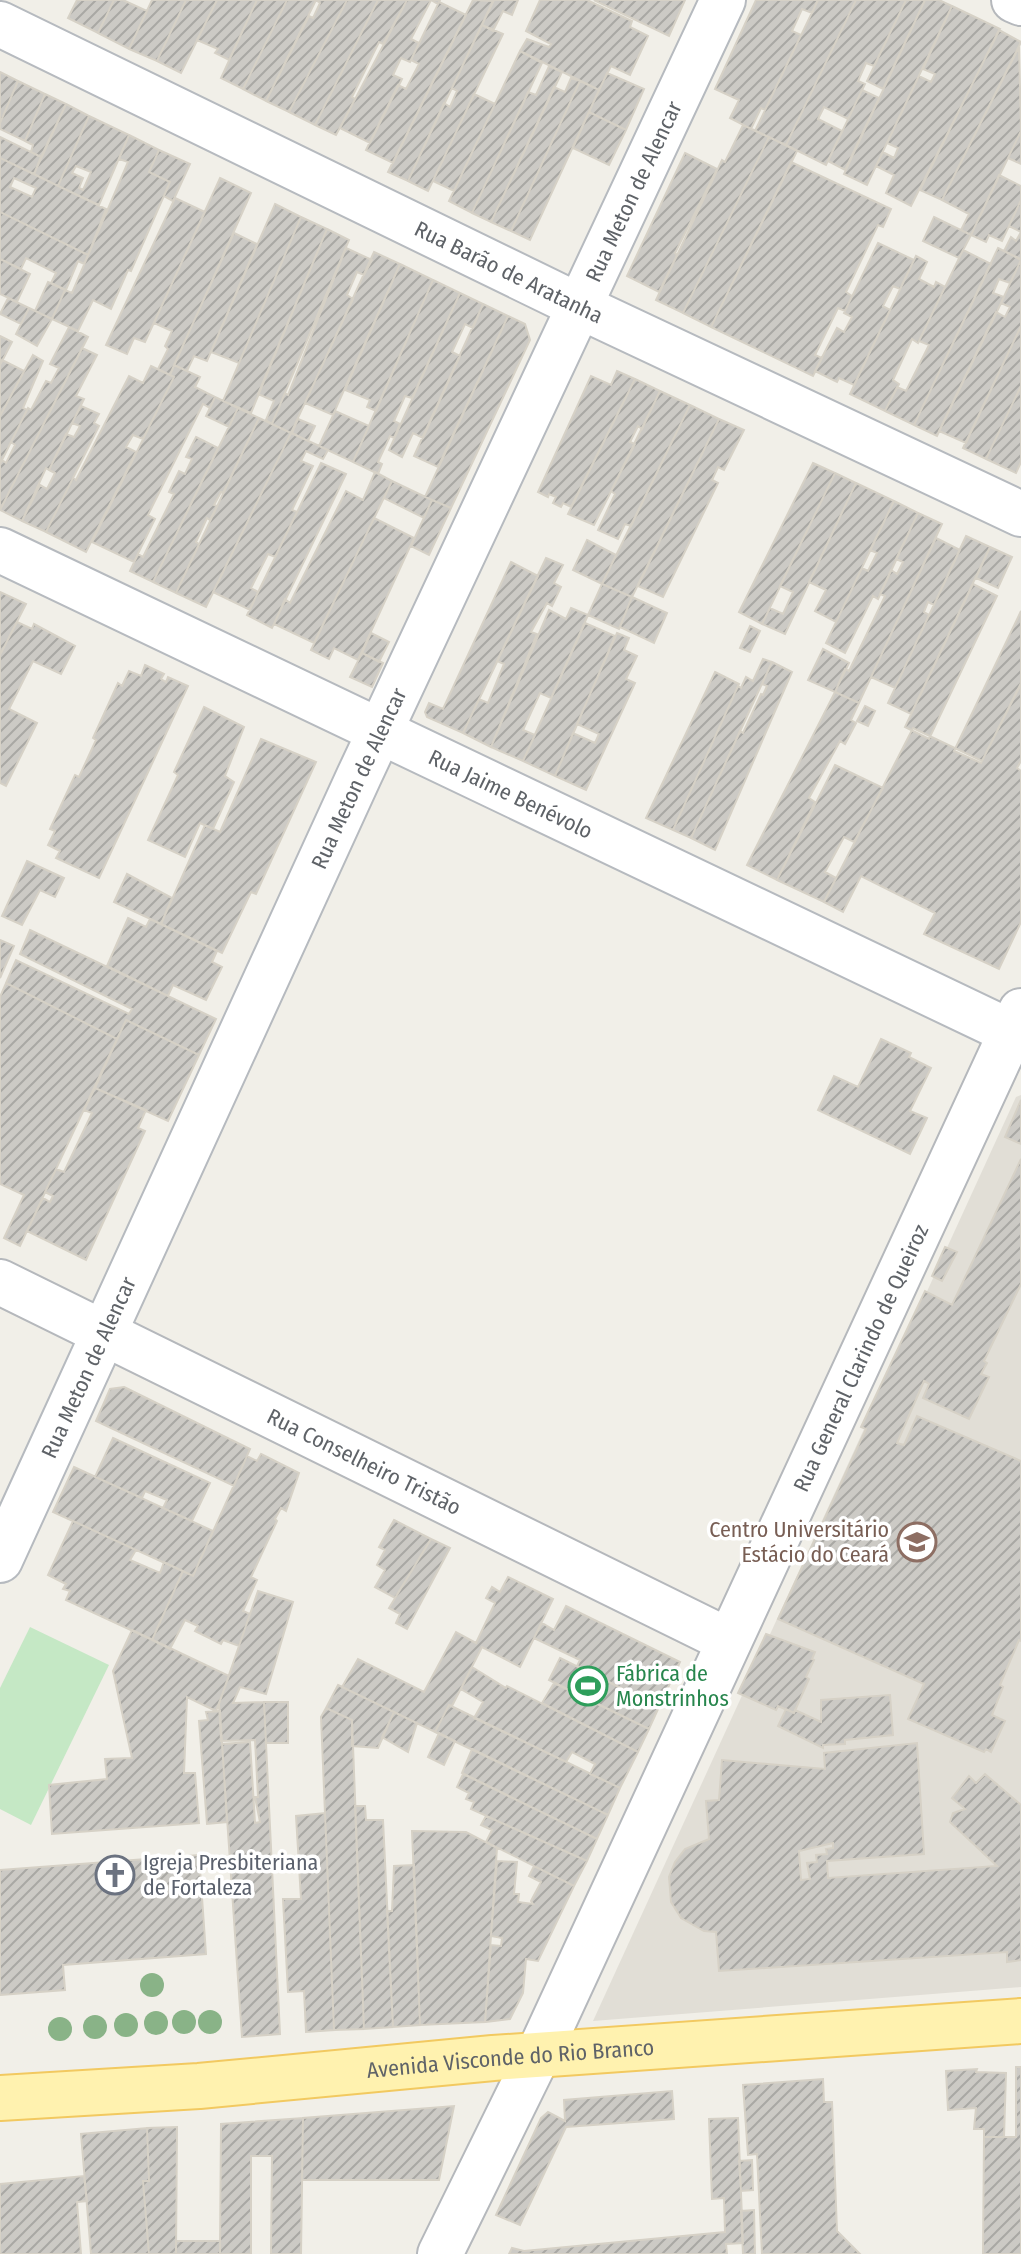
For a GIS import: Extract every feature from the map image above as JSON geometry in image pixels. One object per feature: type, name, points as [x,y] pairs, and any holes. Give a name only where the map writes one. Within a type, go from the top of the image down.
[{"type":"main road","name":"Avenida Visconde do Rio Branco","points":[[0,2098],[199,2086],[538,2055],[1021,2021]]},
{"type":"street","name":"Rua Meton de Alencar","points":[[0,1560],[380,733],[723,0]]},
{"type":"street","points":[[1014,0],[1021,3]]},
{"type":"street","name":"Rua Barão de Aratanha","points":[[0,24],[579,306],[1021,514]]},
{"type":"street","name":"Rua Jaime Benévolo","points":[[0,550],[380,733],[1018,1027]]},
{"type":"street","name":"Rua General Clarindo de Queiroz","points":[[440,2254],[538,2055],[1018,1027]]},
{"type":"street","name":"Rua Conselheiro Tristão","points":[[0,1282],[729,1641]]},
{"type":"shaded area","name":"Centro Universitário Estácio do Ceará","points":[[1021,1095],[1021,1987],[593,2021],[1016,1097]]},
{"type":"green space","points":[[30,1627],[109,1665],[31,1825],[0,1809],[0,1688]]},
{"type":"building","points":[[77,0],[114,0],[98,33],[68,18]]},
{"type":"building","points":[[114,0],[123,0],[147,11],[129,49],[98,33]]},
{"type":"building","points":[[152,0],[186,0],[157,61],[129,49]]},
{"type":"building","points":[[186,0],[217,0],[181,73],[157,61]]},
{"type":"building","points":[[217,0],[257,0],[229,60],[215,53],[218,49],[197,40]]},
{"type":"building","points":[[257,0],[287,0],[243,89],[221,78]]},
{"type":"building","points":[[287,0],[316,0],[266,101],[243,89]]},
{"type":"building","points":[[316,0],[347,0],[289,112],[266,101],[309,16],[313,18],[320,3]]},
{"type":"building","points":[[347,0],[378,0],[315,125],[289,112]]},
{"type":"building","points":[[378,0],[407,0],[383,44],[379,42],[336,135],[315,125]]},
{"type":"building","points":[[407,0],[431,0],[411,39],[419,43],[410,62],[401,58],[393,75],[402,79],[370,143],[340,128]]},
{"type":"building","points":[[473,0],[493,1],[408,181],[388,172]]},
{"type":"building","points":[[494,0],[518,0],[512,15],[503,11],[493,31],[482,25]]},
{"type":"building","points":[[540,0],[587,0],[632,21],[630,27],[648,36],[630,75],[611,66],[599,90],[520,51],[527,39],[549,47],[551,44],[526,31]]},
{"type":"building","points":[[594,0],[685,0],[669,36]]},
{"type":"building","points":[[756,0],[818,0],[812,13],[802,9],[792,31],[801,35],[765,110],[761,108],[751,129],[730,118],[739,100],[715,89]]},
{"type":"building","points":[[818,0],[856,0],[786,145],[755,131]]},
{"type":"building","points":[[856,0],[906,0],[874,66],[866,63],[858,81],[865,84],[848,119],[824,107],[818,119],[842,131],[826,165],[786,145]]},
{"type":"building","points":[[906,0],[925,0],[883,89],[867,81]]},
{"type":"building","points":[[925,0],[939,0],[952,6],[867,185],[844,174]]},
{"type":"building","points":[[439,2],[466,15],[393,163],[366,150],[398,85],[406,89],[419,64],[411,60]]},
{"type":"building","points":[[952,6],[1000,29],[911,206],[886,193],[894,175],[876,166],[883,152],[894,158],[898,148],[887,143],[919,76],[931,82],[935,74],[923,69]]},
{"type":"building","points":[[482,25],[503,34],[428,191],[408,181],[444,103],[450,107],[457,91],[452,88]]},
{"type":"building","points":[[999,30],[1021,42],[942,200],[920,190]]},
{"type":"building","points":[[1019,47],[1021,131],[971,235],[961,230],[969,214],[942,200]]},
{"type":"building","points":[[520,51],[542,63],[472,213],[449,201]]},
{"type":"building","points":[[549,66],[562,72],[491,222],[472,213],[528,92],[536,95]]},
{"type":"building","points":[[0,72],[18,81],[0,123]]},
{"type":"building","points":[[607,73],[644,89],[626,130],[589,112]]},
{"type":"building","points":[[571,78],[580,81],[511,231],[491,222],[554,87],[565,92]]},
{"type":"building","points":[[18,81],[45,94],[25,141],[0,129]]},
{"type":"building","points":[[580,81],[599,90],[530,240],[511,231]]},
{"type":"building","points":[[862,90],[879,98],[845,170],[828,161]]},
{"type":"building","points":[[45,94],[66,104],[41,157],[31,152],[33,145],[25,141]]},
{"type":"building","points":[[474,94],[495,104],[454,191],[433,181]]},
{"type":"building","points":[[66,104],[89,116],[58,186],[34,174]]},
{"type":"building","points":[[589,112],[626,130],[609,165],[573,148]]},
{"type":"building","points":[[89,116],[129,135],[99,205],[58,186]],"holes":[[[76,166],[91,172],[83,190],[79,188],[83,178],[72,173]]]},
{"type":"building","points":[[743,125],[769,137],[683,313],[656,300],[722,160],[725,162]]},
{"type":"building","points":[[1021,131],[1021,164],[1008,158]]},
{"type":"building","points":[[129,135],[159,150],[149,172],[170,182],[111,309],[93,300],[78,331],[52,319],[65,290],[72,293],[128,162],[119,159]]},
{"type":"building","points":[[0,137],[41,157],[34,174],[0,158]]},
{"type":"building","points":[[769,137],[797,151],[711,327],[683,313]]},
{"type":"building","points":[[159,150],[190,164],[173,201],[164,196],[170,182],[149,172]]},
{"type":"building","points":[[685,153],[717,169],[659,292],[627,276]]},
{"type":"building","points":[[0,158],[106,209],[88,255],[0,212]],"holes":[[[14,178],[36,188],[32,197],[10,187]]]},
{"type":"building","points":[[791,162],[891,209],[883,227],[878,225],[846,292],[852,296],[845,311],[838,308],[815,355],[822,358],[813,376],[711,327]]},
{"type":"building","points":[[999,175],[1021,186],[1021,200],[1002,241],[989,235],[986,242],[971,235]]},
{"type":"building","points":[[220,178],[251,193],[170,375],[158,369],[168,349],[165,346],[172,331],[154,323]]},
{"type":"building","points":[[175,198],[205,212],[145,342],[134,338],[127,354],[106,345]]},
{"type":"building","points":[[1021,200],[1021,232],[1009,226]]},
{"type":"building","points":[[275,204],[301,217],[239,363],[211,352]]},
{"type":"building","points":[[0,212],[88,255],[84,264],[78,261],[66,290],[51,283],[56,273],[26,258],[21,269],[0,259]]},
{"type":"building","points":[[301,217],[327,229],[251,413],[223,401]]},
{"type":"building","points":[[934,217],[971,235],[959,258],[923,241]]},
{"type":"building","points":[[327,229],[349,240],[272,424],[266,420],[274,401],[258,394]]},
{"type":"building","points":[[1021,232],[1021,259],[1004,251],[1011,237],[1016,241]]},
{"type":"building","points":[[234,233],[257,244],[207,361],[194,356],[187,371],[174,365]]},
{"type":"building","points":[[878,243],[914,260],[900,289],[893,286],[883,306],[890,310],[854,385],[839,378],[837,382],[815,371],[837,328],[844,332],[852,317],[844,313]]},
{"type":"building","points":[[346,248],[372,260],[364,275],[357,272],[347,295],[353,299],[291,433],[272,424],[285,393],[288,395]]},
{"type":"building","points":[[998,248],[1021,260],[1010,283],[999,279],[993,293],[1004,297],[937,436],[914,425]]},
{"type":"building","points":[[963,250],[991,264],[914,425],[885,411],[897,387],[906,391],[929,345],[919,341]]},
{"type":"building","points":[[374,252],[400,264],[333,415],[305,403]]},
{"type":"building","points":[[916,256],[927,262],[919,279],[934,287],[936,282],[945,287],[918,343],[912,339],[893,380],[899,384],[885,411],[850,394]]},
{"type":"building","points":[[0,259],[30,274],[17,302],[0,294]]},
{"type":"building","points":[[1021,260],[1021,326],[966,443],[939,431],[996,312],[1005,317],[1010,307],[1001,303]]},
{"type":"building","points":[[400,264],[433,280],[376,411],[367,407],[370,400],[345,390]]},
{"type":"building","points":[[433,280],[460,293],[412,398],[405,396],[394,421],[400,424],[394,438],[390,436],[378,462],[382,464],[378,474],[353,462]]},
{"type":"building","points":[[48,282],[65,290],[52,319],[35,311]]},
{"type":"building","points":[[460,293],[483,304],[473,328],[465,324],[452,352],[460,356],[423,438],[413,433],[402,457],[389,450]]},
{"type":"building","points":[[8,298],[29,308],[21,324],[0,314]]},
{"type":"building","points":[[483,304],[508,316],[438,467],[414,456]]},
{"type":"building","points":[[29,308],[52,319],[37,346],[16,334]]},
{"type":"building","points":[[508,316],[525,324],[530,340],[451,508],[425,497]]},
{"type":"building","points":[[1021,326],[1021,386],[986,459],[963,448]]},
{"type":"building","points":[[69,327],[88,337],[0,510],[0,464],[2,460],[6,463],[15,445],[11,442],[28,408],[31,410],[46,381],[51,383],[59,368],[50,364]]},
{"type":"building","points":[[0,336],[12,342],[0,365]]},
{"type":"building","points":[[82,348],[97,355],[76,396],[84,399],[49,470],[46,468],[22,521],[0,510]]},
{"type":"building","points":[[33,355],[43,361],[23,408],[27,410],[0,464],[0,416]]},
{"type":"building","points":[[2,360],[24,371],[0,416],[0,365]]},
{"type":"building","points":[[174,365],[200,377],[195,387],[215,397],[210,408],[203,404],[148,515],[155,519],[134,562],[92,542],[174,377],[170,375]]},
{"type":"building","points":[[151,366],[174,377],[143,439],[133,435],[126,447],[136,452],[86,552],[46,532],[129,376],[143,383]]},
{"type":"building","points":[[617,371],[635,379],[571,507],[563,503],[561,507],[553,503],[556,497],[538,492],[591,376],[611,385]]},
{"type":"building","points":[[635,379],[660,391],[642,429],[638,426],[630,442],[635,444],[594,525],[568,514]]},
{"type":"building","points":[[1021,386],[1021,462],[1016,473],[986,459]]},
{"type":"building","points":[[660,391],[690,405],[631,526],[625,524],[618,539],[598,530],[615,494],[611,491]]},
{"type":"building","points":[[215,397],[238,408],[229,427],[206,416]]},
{"type":"building","points":[[690,405],[719,419],[632,597],[602,584]]},
{"type":"building","points":[[81,406],[99,414],[94,423],[99,426],[46,532],[22,521],[40,485],[47,489],[55,473],[49,470],[66,434],[74,437],[80,426],[72,423]]},
{"type":"building","points":[[238,408],[259,418],[223,493],[214,505],[217,506],[210,520],[207,518],[196,542],[199,544],[176,593],[153,582]]},
{"type":"building","points":[[335,411],[369,426],[353,462],[319,446]]},
{"type":"building","points":[[259,418],[291,433],[206,607],[176,593]]},
{"type":"building","points":[[298,419],[315,426],[308,441],[292,433]]},
{"type":"building","points":[[719,419],[744,430],[724,470],[718,467],[712,480],[718,483],[663,597],[638,586]]},
{"type":"building","points":[[291,433],[328,450],[323,459],[306,451],[301,461],[313,466],[292,510],[297,512],[275,557],[268,554],[251,588],[258,592],[250,610],[213,592]]},
{"type":"building","points":[[196,437],[218,448],[153,582],[130,571],[138,554],[143,557],[174,494],[169,492],[179,471],[185,474],[192,459],[186,457]]},
{"type":"building","points":[[321,463],[346,474],[272,628],[247,615]]},
{"type":"building","points":[[813,463],[835,473],[762,624],[739,612]]},
{"type":"building","points":[[375,472],[392,481],[314,643],[274,624],[285,599],[290,603],[346,491],[363,500]]},
{"type":"building","points":[[835,473],[856,483],[785,634],[762,624],[770,608],[783,614],[793,592],[780,586]]},
{"type":"building","points":[[392,481],[432,500],[424,518],[384,498]]},
{"type":"building","points":[[856,483],[894,501],[836,622],[815,611],[826,590],[809,582]]},
{"type":"building","points":[[432,500],[451,508],[429,555],[411,546]]},
{"type":"building","points":[[894,501],[918,513],[878,599],[873,596],[845,653],[826,643],[862,568],[868,571],[877,553],[870,550]]},
{"type":"building","points":[[918,513],[942,524],[859,703],[835,692],[845,669],[849,671],[885,596],[880,594],[891,570],[897,574],[903,562],[896,559]]},
{"type":"building","points":[[374,518],[414,538],[358,660],[334,648],[329,659],[311,650]]},
{"type":"building","points":[[966,536],[990,547],[911,714],[888,703]]},
{"type":"building","points":[[936,538],[960,550],[934,605],[928,602],[924,612],[929,615],[895,688],[871,677]]},
{"type":"building","points":[[587,540],[616,555],[602,584],[573,570]]},
{"type":"building","points":[[990,547],[1012,557],[998,588],[976,578]]},
{"type":"building","points":[[546,558],[563,565],[554,583],[561,587],[552,606],[547,603],[531,632],[537,634],[491,747],[463,733],[479,699],[488,703],[504,664],[497,661]]},
{"type":"building","points":[[511,562],[538,576],[463,733],[427,717],[425,712],[429,703],[443,709]]},
{"type":"building","points":[[602,584],[632,597],[619,629],[588,615]]},
{"type":"building","points":[[973,584],[997,596],[929,739],[905,727]]},
{"type":"building","points":[[0,592],[26,604],[0,655]]},
{"type":"building","points":[[632,597],[667,613],[654,643],[620,627]]},
{"type":"building","points":[[571,608],[588,615],[551,698],[540,693],[523,730],[535,735],[523,761],[491,747],[549,610],[566,619]]},
{"type":"building","points":[[1021,611],[1021,684],[981,763],[954,751]]},
{"type":"building","points":[[17,622],[32,629],[34,624],[75,646],[61,674],[33,661],[9,709],[37,723],[6,786],[0,783],[0,655]]},
{"type":"building","points":[[585,623],[615,636],[555,776],[523,761]]},
{"type":"building","points":[[750,626],[760,631],[750,652],[740,648]]},
{"type":"building","points":[[371,633],[389,642],[379,662],[362,653]]},
{"type":"building","points":[[617,633],[629,638],[624,650],[637,656],[626,679],[635,683],[586,790],[555,776],[573,733],[595,743],[599,734],[577,724]]},
{"type":"building","points":[[823,649],[849,663],[835,692],[808,680]]},
{"type":"building","points":[[362,653],[383,663],[372,687],[350,677]]},
{"type":"building","points":[[763,659],[772,662],[691,838],[673,830],[738,686],[741,688],[746,677],[753,681]]},
{"type":"building","points":[[772,662],[792,672],[715,850],[691,838],[740,731],[743,733],[763,695],[767,686],[762,684]]},
{"type":"building","points":[[145,665],[164,674],[161,679],[166,682],[168,677],[188,686],[99,878],[56,858],[60,851],[48,845],[55,831],[50,829],[75,775],[79,777],[118,683],[122,686],[129,671],[141,676]]},
{"type":"building","points":[[715,672],[739,684],[673,830],[646,818]]},
{"type":"building","points":[[1021,683],[1021,761],[1017,768],[1021,771],[1021,922],[999,969],[924,934],[935,913],[861,876],[843,912],[824,902],[913,728],[982,761]]},
{"type":"building","points":[[835,692],[859,703],[851,720],[856,723],[845,744],[840,741],[809,798],[815,802],[777,880],[747,865]]},
{"type":"building","points":[[865,706],[875,711],[868,726],[857,721]]},
{"type":"building","points":[[204,707],[244,727],[225,776],[234,782],[213,829],[200,823],[185,857],[148,840],[178,775],[174,772]]},
{"type":"building","points":[[261,739],[316,762],[256,894],[251,892],[222,953],[161,924],[205,825],[220,832]]},
{"type":"building","points":[[835,765],[883,788],[854,842],[844,837],[825,872],[836,878],[824,902],[777,880]]},
{"type":"building","points":[[27,861],[64,878],[55,897],[40,890],[22,925],[2,916]]},
{"type":"building","points":[[127,874],[172,898],[161,924],[114,902]]},
{"type":"building","points":[[128,918],[146,927],[150,919],[217,951],[212,962],[222,967],[206,1000],[173,985],[168,996],[107,966]]},
{"type":"building","points":[[30,930],[216,1019],[199,1055],[126,1020],[117,1039],[6,983],[16,960],[129,1014],[132,1009],[20,954]]},
{"type":"building","points":[[0,940],[14,946],[0,978]]},
{"type":"building","points":[[6,983],[117,1039],[20,1246],[4,1238],[24,1195],[0,1184],[0,997]]},
{"type":"building","points":[[126,1020],[199,1055],[168,1121],[95,1088]]},
{"type":"building","points":[[881,1039],[911,1053],[909,1057],[931,1068],[910,1111],[927,1118],[910,1154],[818,1110],[834,1076],[858,1087]]},
{"type":"building","points":[[95,1088],[146,1110],[138,1128],[145,1131],[86,1260],[27,1231],[43,1198],[50,1202],[53,1196],[45,1192],[56,1169],[64,1172],[92,1113],[84,1110]]},
{"type":"building","points":[[1021,1100],[1021,1144],[1005,1137]]},
{"type":"building","points":[[1021,1159],[1021,1284],[984,1361],[987,1363],[981,1374],[989,1377],[969,1419],[923,1398],[929,1384],[924,1381],[897,1443],[904,1445],[917,1416],[1021,1461],[1021,1641],[1000,1685],[1003,1687],[992,1715],[1005,1721],[991,1752],[986,1749],[984,1752],[908,1719],[924,1684],[778,1619],[866,1429],[861,1427],[925,1291],[952,1305]]},
{"type":"building","points":[[945,1247],[957,1252],[942,1281],[932,1276]]},
{"type":"building","points":[[124,1387],[250,1449],[234,1486],[96,1421],[110,1389]]},
{"type":"building","points":[[113,1438],[210,1483],[192,1521],[163,1508],[167,1500],[145,1491],[142,1498],[95,1477]]},
{"type":"building","points":[[261,1454],[299,1473],[286,1511],[281,1508],[275,1519],[277,1521],[251,1577],[257,1580],[243,1611],[250,1614],[239,1646],[223,1640],[221,1644],[195,1631],[198,1626],[185,1620],[170,1649],[152,1640],[183,1571],[193,1576],[247,1456],[257,1461]]},
{"type":"building","points":[[74,1467],[213,1531],[193,1576],[53,1512]]},
{"type":"building","points":[[394,1520],[431,1539],[395,1598],[375,1587],[385,1570],[377,1565],[385,1550],[379,1547]]},
{"type":"building","points":[[73,1521],[136,1550],[130,1560],[160,1573],[164,1562],[183,1571],[152,1640],[66,1600],[70,1591],[63,1589],[66,1584],[48,1575]]},
{"type":"building","points":[[431,1539],[450,1548],[407,1629],[396,1623],[400,1614],[389,1608]]},
{"type":"building","points":[[508,1577],[553,1599],[520,1667],[482,1647],[435,1732],[342,1687],[358,1659],[424,1692],[456,1632],[476,1643],[495,1603],[486,1598],[492,1587],[500,1592]]},
{"type":"building","points":[[258,1591],[293,1602],[266,1694],[240,1687],[233,1703],[264,1702],[280,2034],[242,2037],[222,1744],[250,1742],[255,1823],[260,1822],[255,1797],[258,1797],[255,1740],[221,1741],[219,1704]]},
{"type":"building","points":[[566,1606],[680,1662],[659,1707],[577,1666],[580,1660],[534,1638],[542,1623],[554,1630]]},
{"type":"building","points":[[132,1630],[229,1676],[216,1711],[187,1697],[184,1773],[195,1773],[199,1823],[52,1834],[49,1785],[107,1779],[105,1759],[132,1758],[113,1671]]},
{"type":"building","points":[[766,1634],[815,1652],[806,1677],[809,1679],[794,1713],[778,1706],[776,1710],[738,1693]]},
{"type":"building","points":[[560,1658],[659,1707],[649,1729],[549,1680]]},
{"type":"building","points":[[472,1667],[506,1688],[638,1752],[620,1788],[590,1774],[595,1764],[572,1752],[566,1762],[474,1718],[483,1702],[461,1689]]},
{"type":"building","points":[[554,1683],[649,1729],[638,1752],[542,1703]]},
{"type":"building","points":[[338,1685],[394,1712],[378,1748],[352,1746],[352,1720],[326,1708]]},
{"type":"building","points":[[890,1695],[893,1735],[845,1740],[845,1744],[823,1745],[823,1748],[778,1726],[786,1709],[821,1722],[821,1700]]},
{"type":"building","points":[[264,1702],[288,1702],[288,1743],[266,1743]]},
{"type":"building","points":[[449,1705],[620,1788],[608,1815],[435,1732]]},
{"type":"building","points":[[326,1708],[352,1720],[364,2029],[334,2030],[321,1717]]},
{"type":"building","points":[[220,1711],[227,1822],[207,1824],[199,1721],[208,1720],[206,1712]]},
{"type":"building","points":[[394,1712],[417,1723],[408,1752],[382,1737]]},
{"type":"building","points":[[439,1733],[455,1741],[444,1765],[428,1757]]},
{"type":"building","points":[[917,1743],[924,1854],[827,1861],[828,1878],[997,1866],[950,1822],[953,1813],[965,1809],[952,1798],[969,1776],[976,1783],[985,1774],[1021,1805],[1021,1960],[1007,1962],[1007,1952],[719,1971],[716,1932],[704,1931],[681,1918],[671,1902],[669,1877],[685,1849],[709,1839],[706,1801],[719,1800],[722,1760],[825,1769],[824,1753]],"holes":[[[833,1843],[833,1848],[826,1849],[827,1854],[816,1855],[817,1862],[807,1863],[810,1879],[801,1880],[799,1851]]]},
{"type":"building","points":[[472,1749],[608,1815],[597,1839],[462,1773]]},
{"type":"building","points":[[463,1774],[597,1839],[587,1861],[471,1809],[474,1802],[466,1799],[469,1793],[457,1787]]},
{"type":"building","points":[[355,1806],[365,1806],[366,1820],[383,1820],[393,2027],[364,2029]]},
{"type":"building","points":[[325,1813],[334,2030],[306,2032],[304,1991],[288,1992],[283,1899],[301,1899],[296,1816]]},
{"type":"building","points":[[486,1816],[587,1861],[574,1886],[486,1842],[492,1830],[481,1825]]},
{"type":"building","points":[[412,1831],[466,1832],[497,1848],[485,2022],[420,2025]]},
{"type":"building","points":[[199,1855],[206,1954],[63,1965],[65,1990],[0,1995],[0,1870]]},
{"type":"building","points":[[497,1861],[517,1862],[514,1894],[519,1894],[518,1902],[533,1904],[531,1901],[541,1882],[529,1876],[534,1866],[574,1886],[538,1961],[526,1959],[523,1993],[510,2019],[485,2022],[491,1945],[501,1946],[502,1938],[491,1936]]},
{"type":"building","points":[[414,1865],[420,2025],[393,2027],[387,1911],[392,1911],[394,1866]]},
{"type":"building","points":[[1016,2067],[1021,2067],[1021,2254],[983,2254],[984,2137],[1016,2137]]},
{"type":"building","points":[[977,2069],[976,2072],[1006,2073],[1004,2137],[984,2137],[984,2129],[974,2129],[976,2108],[948,2110],[946,2071]]},
{"type":"building","points":[[823,2079],[824,2102],[832,2102],[837,2231],[860,2254],[762,2254],[757,2154],[748,2155],[743,2085]]},
{"type":"building","points":[[672,2091],[674,2119],[566,2127],[520,2225],[496,2215],[541,2118],[548,2112],[565,2121],[564,2100]]},
{"type":"building","points":[[454,2106],[439,2180],[302,2180],[303,2118]]},
{"type":"building","points":[[303,2118],[301,2254],[271,2254],[272,2156],[251,2156],[251,2254],[220,2254],[221,2124]]},
{"type":"building","points":[[738,2118],[743,2243],[726,2244],[727,2254],[509,2254],[512,2248],[524,2251],[725,2232],[724,2198],[712,2199],[709,2119]]},
{"type":"building","points":[[177,2127],[176,2254],[149,2254],[143,2181],[149,2181],[147,2128]]},
{"type":"building","points":[[147,2128],[149,2181],[143,2181],[149,2254],[91,2254],[81,2134]]},
{"type":"building","points":[[752,2160],[753,2190],[741,2191],[739,2161]]},
{"type":"building","points":[[84,2176],[87,2201],[77,2202],[81,2254],[0,2254],[0,2184]]},
{"type":"building","points":[[754,2210],[755,2254],[743,2254],[741,2211]]},
{"type":"building","points":[[176,2241],[220,2241],[220,2254],[176,2254]]},
{"type":"place","name":"Centro Universitário Estácio do Ceará","points":[[917,1542]]},
{"type":"place","name":"Fábrica de Monstrinhos","points":[[588,1686]]},
{"type":"place","name":"Igreja Presbiteriana de Fortaleza","points":[[115,1875]]}]
